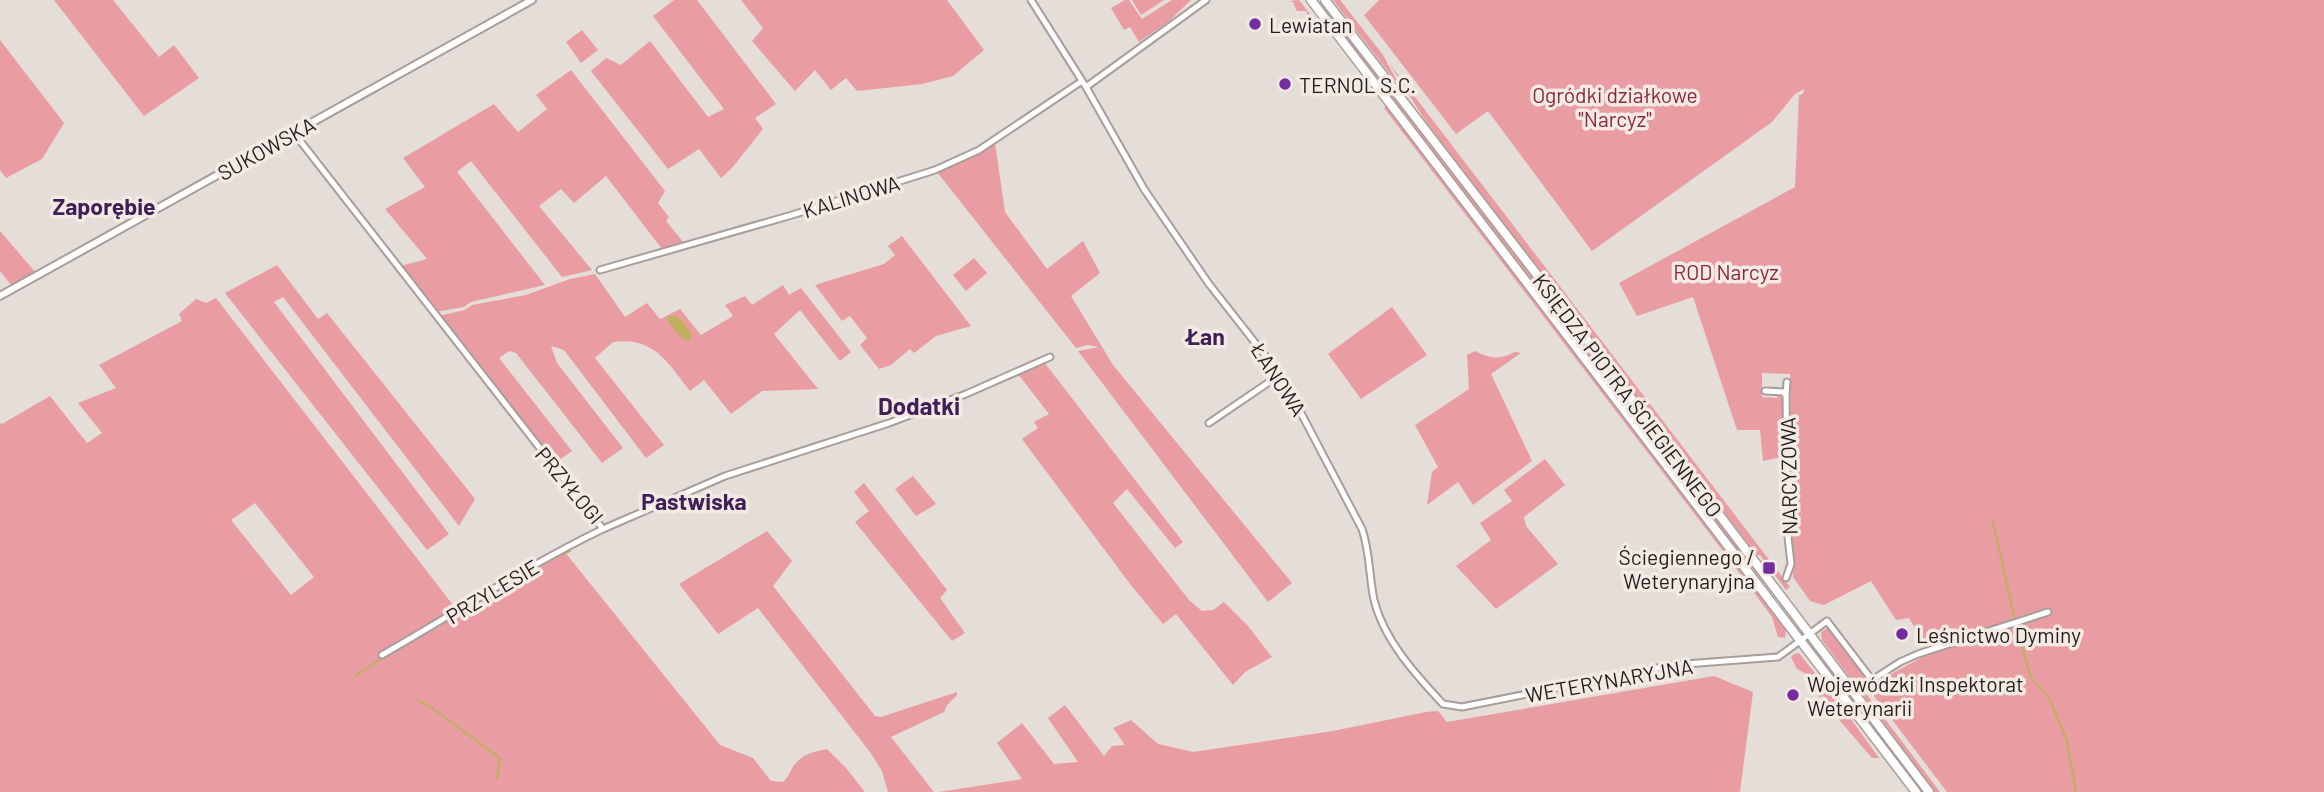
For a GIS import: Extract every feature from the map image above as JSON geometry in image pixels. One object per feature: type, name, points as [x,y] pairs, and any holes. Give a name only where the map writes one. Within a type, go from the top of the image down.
[{"type":"main road","name":"KSIĘDZA PIOTRA ŚCIEGIENNEGO","points":[[1311,0],[1916,792]]},
{"type":"main road","name":"KSIĘDZA PIOTRA ŚCIEGIENNEGO","points":[[1325,0],[1575,324],[1929,792]]},
{"type":"street","name":"SUKOWSKA","points":[[0,296],[532,0]]},
{"type":"street","name":"ŁANOWA","points":[[1031,0],[1086,87],[1144,189],[1209,284],[1280,374],[1362,529],[1368,546],[1374,598],[1384,629],[1393,644],[1443,704]]},
{"type":"street","points":[[1086,87],[1206,0]]},
{"type":"street","name":"KALINOWA","points":[[600,270],[792,215],[935,170],[979,150],[1082,81]]},
{"type":"street","name":"PRZYŁOGI","points":[[294,133],[603,529],[725,476],[889,423],[1050,357]]},
{"type":"street","points":[[1209,423],[1280,374]]},
{"type":"street","points":[[1786,395],[1787,382]]},
{"type":"street","name":"NARCYZOWA","points":[[1765,391],[1783,392],[1786,395],[1788,537],[1791,564],[1786,578]]},
{"type":"street","name":"PRZYLESIE","points":[[382,655],[471,604],[504,581],[603,529]]},
{"type":"street","points":[[1810,635],[1827,621],[1830,623],[1872,680],[1918,654],[2048,612]]},
{"type":"street","name":"WETERYNARYJNA","points":[[1443,704],[1462,707],[1672,666],[1778,657],[1810,635]]},
{"type":"green space","points":[[54,0],[113,0],[159,57],[174,45],[199,78],[144,116]]},
{"type":"green space","points":[[674,0],[697,0],[776,104],[755,118],[763,129],[721,178],[699,149],[668,169],[591,71],[606,58],[621,65],[650,41],[708,117],[724,109],[653,16]]},
{"type":"green space","points":[[741,0],[947,0],[984,50],[953,76],[922,84],[857,91],[846,78],[831,90],[815,70],[795,91],[752,41],[763,28]]},
{"type":"green space","points":[[1129,0],[1142,19],[1172,0],[1191,0],[1168,22],[1139,42],[1130,27],[1124,30],[1111,8]]},
{"type":"green space","points":[[1132,0],[1164,0],[1141,15]]},
{"type":"green space","points":[[1299,0],[1312,17],[1315,28],[1311,31],[1305,30],[1303,25],[1309,17],[1306,11],[1297,11],[1290,1]]},
{"type":"green space","points":[[1316,0],[1355,45],[1482,209],[1796,623],[1724,534]]},
{"type":"green space","points":[[1333,0],[1340,0],[1383,55],[1402,90]]},
{"type":"green space","points":[[1379,0],[2324,0],[2324,792],[1947,792],[1871,692],[1871,685],[1930,653],[1909,618],[1896,620],[1871,581],[1824,605],[1810,601],[1793,577],[1790,374],[1762,373],[1762,397],[1782,397],[1785,456],[1763,461],[1760,430],[1737,430],[1693,297],[1637,316],[1619,283],[1795,187],[1799,95],[1803,94],[1804,89],[1795,94],[1772,122],[1592,251],[1488,111],[1456,134],[1364,15]]},
{"type":"green space","points":[[582,30],[598,50],[581,63],[566,42]]},
{"type":"green space","points":[[0,40],[64,123],[42,159],[6,178],[0,170]]},
{"type":"green space","points":[[1389,63],[1790,587],[1786,590],[1750,546],[1428,125]]},
{"type":"green space","points":[[571,70],[665,191],[658,203],[669,217],[666,221],[684,243],[662,249],[606,176],[574,203],[561,189],[539,206],[592,270],[562,277],[471,161],[457,172],[545,285],[436,312],[400,266],[427,259],[385,209],[425,187],[403,158],[494,104],[518,132],[547,109],[536,95]]},
{"type":"green space","points":[[1386,106],[1786,629],[1785,638],[1778,637],[1772,617],[1384,108]]},
{"type":"green space","points":[[995,143],[1005,212],[1047,269],[1083,241],[1100,273],[1071,296],[1113,365],[1292,583],[1268,602],[1078,351],[1099,347],[1087,345],[1076,348],[937,172],[976,156]]},
{"type":"green space","points":[[0,231],[36,273],[12,286],[0,271]]},
{"type":"green space","points":[[902,236],[971,326],[936,336],[914,353],[910,349],[891,365],[879,369],[860,345],[867,338],[850,316],[842,321],[815,285],[884,264],[895,255],[888,246]]},
{"type":"green space","points":[[974,258],[987,273],[966,291],[953,275]]},
{"type":"green space","points":[[277,265],[318,319],[327,313],[475,499],[459,526],[283,297],[274,302],[449,534],[427,550],[225,293]]},
{"type":"green space","points":[[595,274],[625,317],[647,303],[660,319],[680,309],[701,335],[733,316],[725,305],[745,296],[752,305],[783,285],[789,295],[801,288],[851,352],[840,361],[800,310],[774,334],[818,389],[762,391],[731,414],[704,380],[690,391],[667,362],[650,347],[627,341],[613,342],[595,358],[664,445],[646,458],[564,350],[551,346],[557,363],[623,448],[602,463],[516,353],[509,351],[499,358],[572,451],[554,464],[438,316],[465,310],[472,305],[526,295],[570,279]]},
{"type":"green space","points":[[216,298],[456,609],[564,551],[720,745],[753,758],[771,781],[783,782],[803,757],[827,749],[865,792],[0,792],[0,423],[50,396],[87,443],[102,433],[78,403],[116,388],[99,365],[182,321],[179,314],[196,299],[206,303]],"holes":[[[255,503],[314,577],[291,595],[231,520]]]},
{"type":"green space","points":[[1392,307],[1427,355],[1361,399],[1328,354]]},
{"type":"green space","points":[[1475,351],[1495,358],[1515,352],[1521,353],[1491,374],[1532,461],[1473,505],[1458,482],[1427,505],[1432,472],[1438,467],[1415,425],[1469,389],[1467,355]]},
{"type":"green space","points":[[1044,362],[1183,542],[1175,548],[1127,489],[1113,503],[1189,600],[1202,611],[1213,610],[1224,602],[1248,626],[1272,657],[1245,672],[1233,685],[1176,614],[1163,624],[1022,439],[1038,428],[1034,422],[1049,414],[1018,374]]},
{"type":"green space","points":[[1545,459],[1565,485],[1524,517],[1526,526],[1558,564],[1496,609],[1456,566],[1491,540],[1480,523],[1512,501],[1504,490]]},
{"type":"green space","points":[[913,476],[936,504],[916,516],[895,489]]},
{"type":"green space","points":[[864,483],[947,590],[940,598],[965,633],[952,641],[855,522],[869,511],[854,492]]},
{"type":"green space","points":[[767,531],[792,561],[773,586],[875,716],[881,717],[957,692],[944,712],[891,737],[934,792],[888,792],[882,771],[870,752],[758,608],[718,634],[679,584]]},
{"type":"green space","points":[[1828,628],[1869,681],[1861,687],[1940,792],[1935,792],[1822,640],[1821,632]]},
{"type":"green space","points":[[1799,653],[1822,682],[1797,669],[1791,657]]},
{"type":"green space","points":[[1714,676],[1753,692],[1740,792],[939,792],[1022,779],[997,743],[1022,723],[1054,764],[1078,762],[1048,718],[1065,705],[1104,756],[1112,746],[1125,745],[1113,728],[1131,720],[1158,744],[1193,752],[1333,731],[1426,712],[1438,711],[1447,722]]},
{"type":"green space","points":[[1806,682],[1834,696],[1842,706],[1833,713],[1833,707],[1824,696],[1819,697]]},
{"type":"green space","points":[[1843,708],[1879,758],[1872,758],[1834,714]]},
{"type":"shaded area","points":[[669,316],[682,320],[692,334],[690,341],[684,340],[674,330],[667,319]]},
{"type":"waterway","points":[[1993,522],[2015,620]]},
{"type":"waterway","points":[[545,562],[570,551]]},
{"type":"waterway","points":[[410,642],[474,604]]},
{"type":"waterway","points":[[2017,629],[2031,678],[2049,698],[2067,741],[2076,792]]},
{"type":"waterway","points":[[355,676],[383,657]]},
{"type":"waterway","points":[[418,701],[428,705],[500,758],[497,779]]},
{"type":"place","name":"Lewiatan","points":[[1255,24]]},
{"type":"place","name":"TERNOL S.C.","points":[[1285,84]]},
{"type":"place","name":"Ściegiennego / Weterynaryjna","points":[[1769,568]]},
{"type":"place","name":"Leśnictwo Dyminy","points":[[1902,634]]},
{"type":"place","name":"Wojewódzki Inspektorat Weterynarii","points":[[1793,695]]},
{"type":"district","name":"Zaporębie","points":[[104,206]]},
{"type":"district","name":"Łan","points":[[1205,336]]},
{"type":"district","name":"Dodatki","points":[[919,405]]},
{"type":"district","name":"Pastwiska","points":[[694,501]]},
{"type":"park label","name":"Ogródki działkowe \"Narcyz\"","points":[[1615,106]]},
{"type":"park label","name":"ROD Narcyz","points":[[1726,271]]}]
